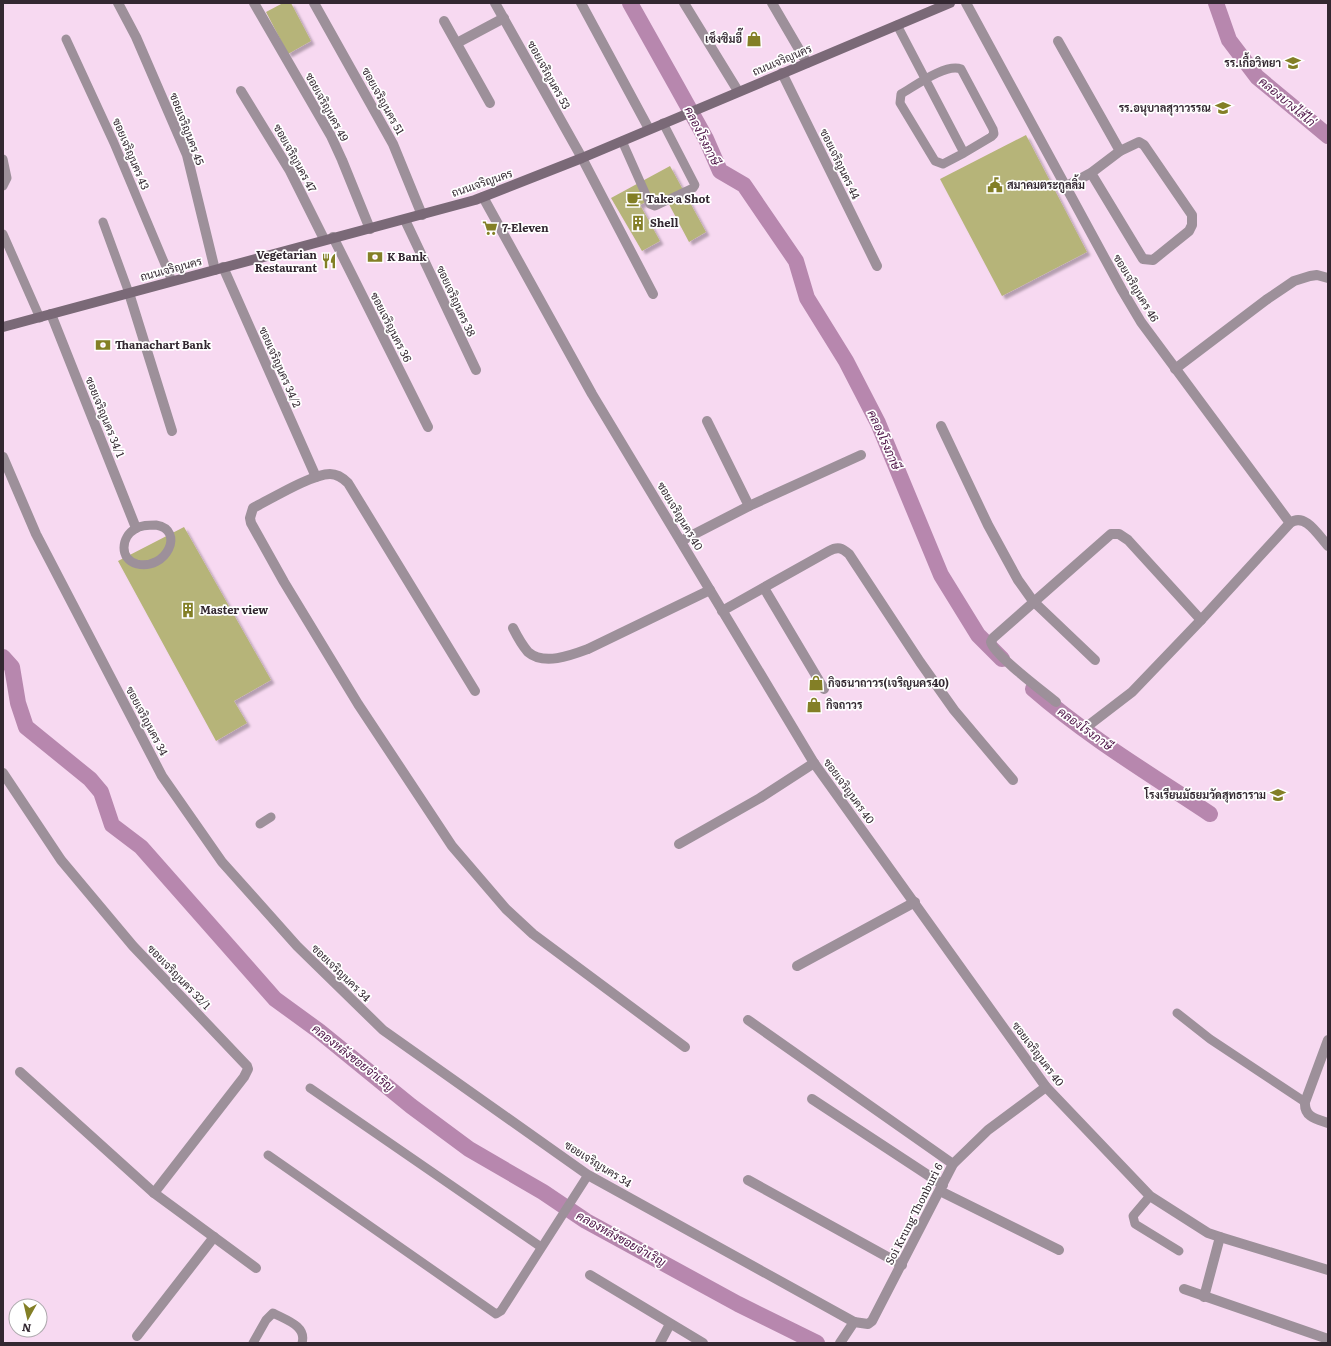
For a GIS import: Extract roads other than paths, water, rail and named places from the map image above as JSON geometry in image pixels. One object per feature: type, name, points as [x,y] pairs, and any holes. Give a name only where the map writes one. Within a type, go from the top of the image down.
[{"type":"main road","name":"ถนนเจริญนคร","points":[[3,327],[329,238],[405,220],[483,197],[582,158],[950,3]]},
{"type":"street","name":"ซอยเจริญนคร 45","points":[[118,3],[139,44],[186,155],[219,268]]},
{"type":"street","name":"ซอยเจริญนคร 49","points":[[254,3],[331,136],[370,228]]},
{"type":"street","name":"ซอยเจริญนคร 51","points":[[314,3],[393,144],[422,215]]},
{"type":"street","name":"ซอยเจริญนคร 53","points":[[495,3],[582,158],[653,294]]},
{"type":"street","points":[[581,3],[649,129]]},
{"type":"street","points":[[684,3],[738,91]]},
{"type":"street","points":[[772,3],[807,63]]},
{"type":"street","name":"ซอยเจริญนคร 46","points":[[966,3],[1065,187],[1141,322],[1290,523]]},
{"type":"street","points":[[457,43],[504,18]]},
{"type":"street","points":[[444,21],[490,103]]},
{"type":"street","points":[[1058,41],[1120,151]]},
{"type":"street","name":"ซอยเจริญนคร 44","points":[[782,73],[877,266]]},
{"type":"street","name":"ซอยเจริญนคร 47","points":[[241,91],[329,238]]},
{"type":"street","points":[[1065,187],[1091,173],[1120,151],[1135,142],[1144,145],[1192,215],[1192,225],[1189,231],[1153,260],[1143,259],[1091,173]]},
{"type":"street","name":"ซอยเจริญนคร 40","points":[[483,197],[592,394],[814,763],[1046,1087],[1150,1196],[1202,1229],[1220,1237],[1328,1270]]},
{"type":"street","name":"ซอยเจริญนคร 38","points":[[405,220],[476,370]]},
{"type":"street","name":"ซอยเจริญนคร 36","points":[[329,238],[428,427]]},
{"type":"street","name":"ซอยเจริญนคร 34/2","points":[[219,268],[316,477]]},
{"type":"street","points":[[1176,369],[1266,300],[1294,281],[1304,277],[1317,275],[1328,278]]},
{"type":"street","points":[[129,293],[172,431]]},
{"type":"street","name":"ซอยเจริญนคร 34/1","points":[[51,314],[136,528]]},
{"type":"street","points":[[707,420],[749,506]]},
{"type":"street","points":[[941,426],[988,525],[1018,580],[1033,601],[1095,660]]},
{"type":"street","points":[[681,541],[749,506],[861,455]]},
{"type":"street","name":"ซอยเจริญนคร 34","points":[[3,457],[36,534],[162,776],[222,862],[297,946],[383,1030],[588,1175],[854,1322]]},
{"type":"street","points":[[475,691],[348,484],[337,475],[329,474],[316,477],[254,508],[251,513],[251,523],[284,582],[358,704],[452,846],[506,909],[534,934],[685,1047]]},
{"type":"street","points":[[1089,725],[1132,692],[1201,620],[1290,523],[1296,519],[1305,521],[1328,546]]},
{"type":"street","points":[[1056,702],[1018,671],[992,646],[993,638],[1033,601],[1111,534],[1119,534],[1128,540],[1201,620]]},
{"type":"street","points":[[722,611],[829,551],[836,548],[843,548],[850,554],[920,662],[954,710],[1013,780]]},
{"type":"street","points":[[764,588],[824,689]]},
{"type":"street","points":[[513,628],[529,652],[538,657],[567,657],[710,590]]},
{"type":"street","points":[[679,844],[760,798],[814,763]]},
{"type":"street","name":"ซอยเจริญนคร 32/1","points":[[3,773],[61,860],[133,946],[247,1066],[248,1070],[244,1078],[154,1193]]},
{"type":"street","points":[[797,966],[914,902]]},
{"type":"street","points":[[748,1020],[953,1164]]},
{"type":"street","points":[[1328,1040],[1304,1102],[1307,1114],[1310,1117],[1328,1123]]},
{"type":"street","points":[[20,1072],[154,1193],[256,1268]]},
{"type":"street","name":"Soi Krung Thonburi 6","points":[[854,1322],[868,1324],[872,1321],[902,1266],[953,1164],[988,1130],[1046,1087]]},
{"type":"street","points":[[812,1099],[941,1188],[1060,1250]]},
{"type":"street","points":[[748,1180],[902,1266]]},
{"type":"street","points":[[137,1336],[214,1237]]},
{"type":"street","points":[[1204,1297],[1220,1237]]},
{"type":"street","points":[[590,1276],[703,1343]]},
{"type":"street","points":[[1184,1289],[1328,1339]]},
{"type":"street","points":[[840,1343],[854,1322]]},
{"type":"street","points":[[660,1343],[670,1324]]},
{"type":"lane","points":[[897,25],[924,80],[964,153]]},
{"type":"lane","name":"ซอยเจริญนคร 43","points":[[66,39],[114,143],[172,281]]},
{"type":"lane","points":[[956,67],[961,69],[994,129],[994,134],[991,137],[964,153],[942,164],[935,161],[900,103],[901,94],[924,80],[950,68],[956,67]]},
{"type":"lane","points":[[622,140],[650,204],[655,206],[693,188],[695,185],[664,123]]},
{"type":"lane","points":[[3,159],[7,169],[7,178],[3,186]]},
{"type":"lane","points":[[103,222],[129,293]]},
{"type":"lane","points":[[3,234],[40,318]]},
{"type":"lane","points":[[156,524],[166,529],[171,538],[164,557],[159,561],[145,564],[134,563],[127,559],[124,553],[125,541],[130,533],[136,528],[156,524]]},
{"type":"lane","points":[[260,824],[271,817]]},
{"type":"lane","points":[[1177,1013],[1210,1039],[1304,1102]]},
{"type":"lane","points":[[310,1088],[540,1247]]},
{"type":"lane","points":[[268,1155],[494,1314],[498,1314],[501,1311],[540,1247],[588,1175]]},
{"type":"lane","points":[[1150,1196],[1133,1216],[1135,1224],[1179,1251]]},
{"type":"lane","points":[[253,1343],[266,1320],[273,1313],[300,1328],[304,1334],[302,1343]]},
{"type":"waterway","name":"คลองโรงภาษี","points":[[630,3],[706,139],[720,171],[744,185],[796,261],[807,298],[846,361],[878,423],[941,575],[978,635],[1002,659]]},
{"type":"waterway","name":"คลองบางไส้ไก่","points":[[1216,3],[1229,40],[1257,77],[1328,136]]},
{"type":"waterway","name":"คลองหลังซอยจำเริญ","points":[[3,657],[12,667],[18,703],[26,727],[90,779],[101,792],[112,825],[141,847],[275,999],[319,1031],[411,1106],[469,1149],[543,1192],[586,1221],[738,1304],[817,1343]]},
{"type":"waterway","name":"คลองโรงภาษี","points":[[1033,689],[1054,707],[1097,739],[1210,814]]},
{"type":"place","name":"เช็งซิมอี๊","points":[[754,39]]},
{"type":"place","name":"รร.เกื้อวิทยา","points":[[1293,63]]},
{"type":"place","name":"รร.อนุบาลสุวาวรรณ","points":[[1223,108]]},
{"type":"place","name":"สมาคมตระกูลลิ้ม","points":[[995,185]]},
{"type":"place","name":"Take a Shot","points":[[634,199]]},
{"type":"place","name":"Shell","points":[[638,223]]},
{"type":"place","name":"7-Eleven","points":[[490,228]]},
{"type":"place","name":"K Bank","points":[[375,257]]},
{"type":"place","name":"Vegetarian Restaurant","points":[[329,261]]},
{"type":"place","name":"Thanachart Bank","points":[[103,345]]},
{"type":"place","name":"Master view","points":[[188,610]]},
{"type":"place","name":"กิจธนาถาวร(เจริญนคร40)","points":[[816,683]]},
{"type":"place","name":"กิจถาวร","points":[[814,705]]},
{"type":"place","name":"โรงเรียนมัธยมวัดสุทธาราม","points":[[1278,795]]}]
